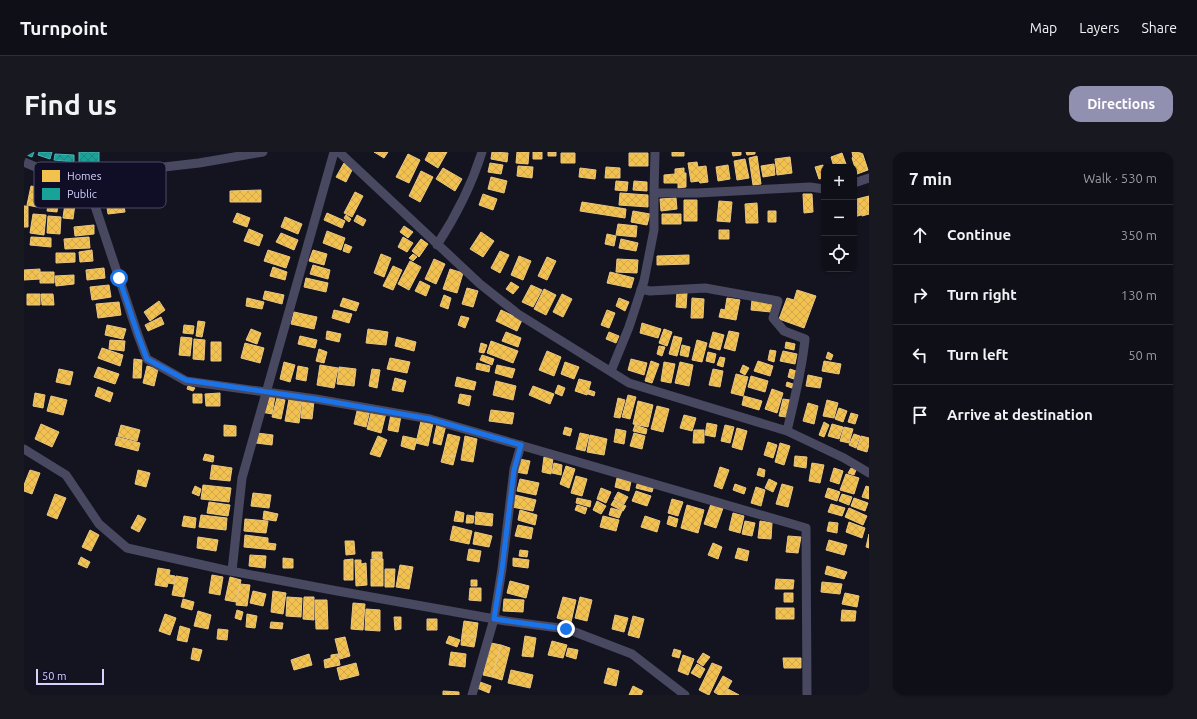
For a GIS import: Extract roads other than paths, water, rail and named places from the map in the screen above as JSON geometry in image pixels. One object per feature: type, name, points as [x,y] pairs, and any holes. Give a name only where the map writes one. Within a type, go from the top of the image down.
[{"type":"street","points":[[166,167],[199,163],[263,152]]},
{"type":"street","points":[[232,571],[242,478],[334,152]]},
{"type":"street","points":[[339,152],[480,284],[518,314],[629,383],[787,432],[844,458],[869,473]]},
{"type":"street","points":[[437,244],[451,224],[478,167],[482,152]]},
{"type":"street","points":[[611,371],[629,327],[641,289],[654,230],[655,152]]},
{"type":"street","points":[[24,162],[34,166]]},
{"type":"street","points":[[857,182],[869,178]]},
{"type":"street","points":[[654,193],[697,193],[810,187],[821,189]]},
{"type":"street","points":[[96,208],[147,359],[186,380],[316,399],[430,419],[806,528],[807,695]]},
{"type":"street","points":[[641,289],[650,291],[705,288],[778,301],[773,318],[784,331],[805,338],[796,392],[787,432]]},
{"type":"street","points":[[472,695],[494,619],[502,569],[514,470],[521,445]]},
{"type":"street","points":[[24,449],[66,475],[99,524],[127,548],[232,571],[494,619],[566,629],[632,654],[685,695]]}]
